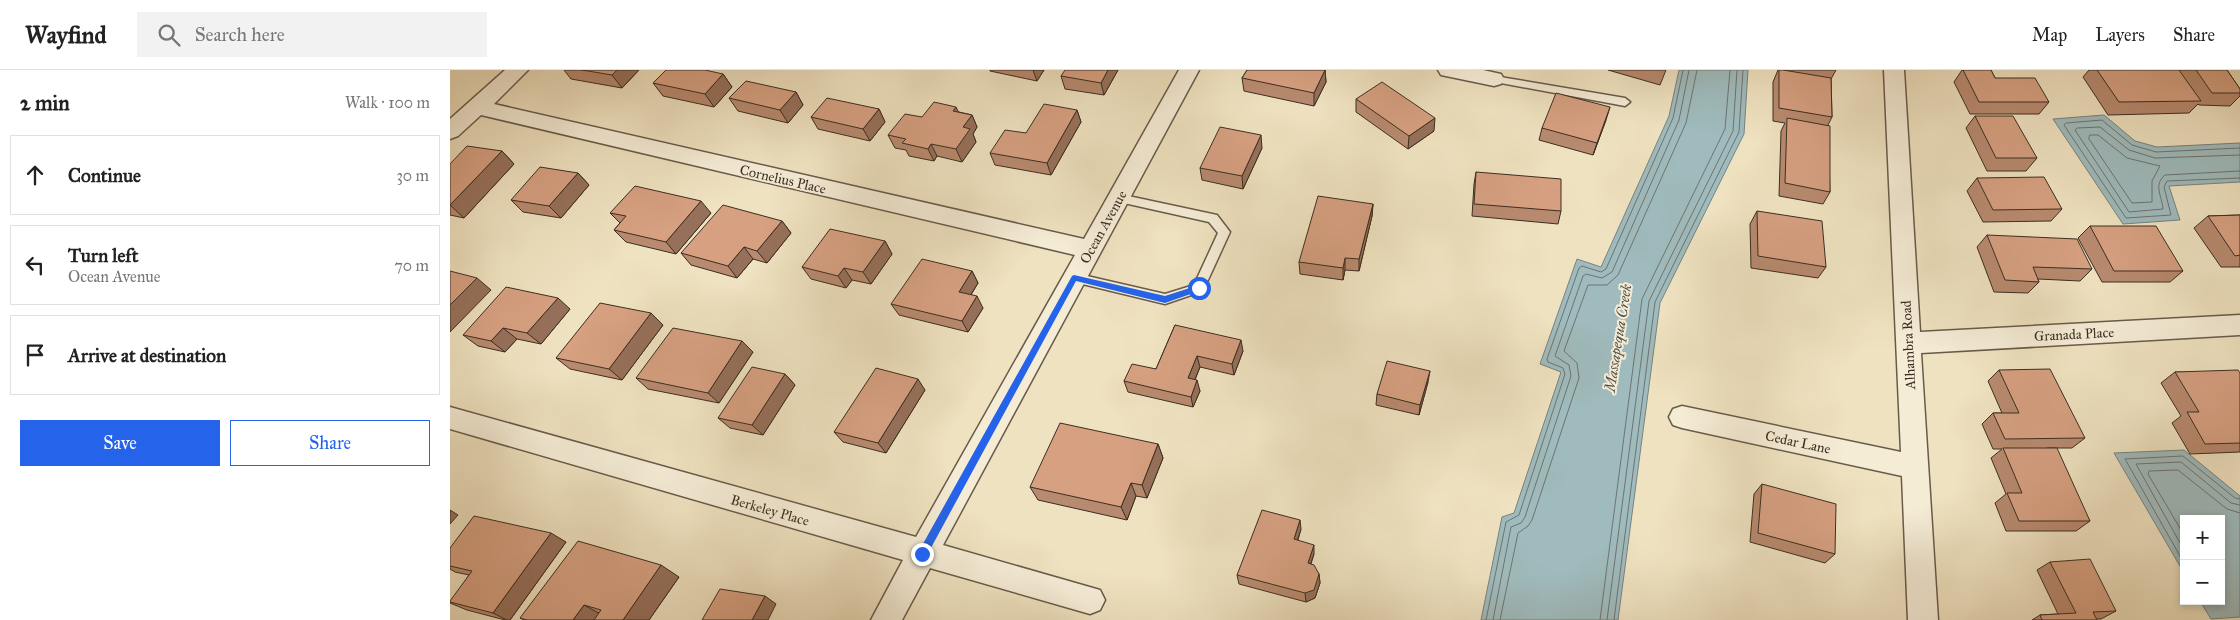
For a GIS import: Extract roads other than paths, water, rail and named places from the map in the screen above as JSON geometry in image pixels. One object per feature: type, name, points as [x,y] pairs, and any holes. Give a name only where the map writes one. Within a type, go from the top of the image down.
[{"type":"street","points":[[450,131],[518,70]]},
{"type":"street","name":"Ocean Avenue","points":[[886,620],[1189,70]]},
{"type":"street","points":[[1448,70],[1494,79]]},
{"type":"street","name":"Alhambra Road","points":[[1894,70],[1923,620]]},
{"type":"street","name":"Cornelius Place","points":[[477,107],[1090,250]]},
{"type":"street","name":"Granada Place","points":[[1908,343],[2240,325]]},
{"type":"street","name":"Cedar Lane","points":[[1682,417],[1914,467]]},
{"type":"street","name":"Berkeley Place","points":[[450,418],[922,554],[1090,600]]},
{"type":"street","points":[[1919,564],[1942,620]]},
{"type":"lane","points":[[1494,79],[1625,102]]},
{"type":"lane","points":[[1074,278],[1165,300],[1199,288],[1224,232],[1213,218],[1119,198]]},
{"type":"water","name":"Massapequa Creek","points":[[1679,70],[1748,70],[1744,134],[1660,303],[1618,620],[1481,620],[1502,517],[1514,513],[1561,372],[1540,364],[1577,259],[1601,267],[1669,116]]},
{"type":"water","points":[[2104,115],[2135,141],[2157,147],[2240,143],[2240,182],[2169,186],[2180,220],[2123,224],[2053,119]]},
{"type":"water","points":[[2184,450],[2240,496],[2240,617],[2211,619],[2202,605],[2225,605],[2225,515],[2180,515],[2180,566],[2114,453]]}]
